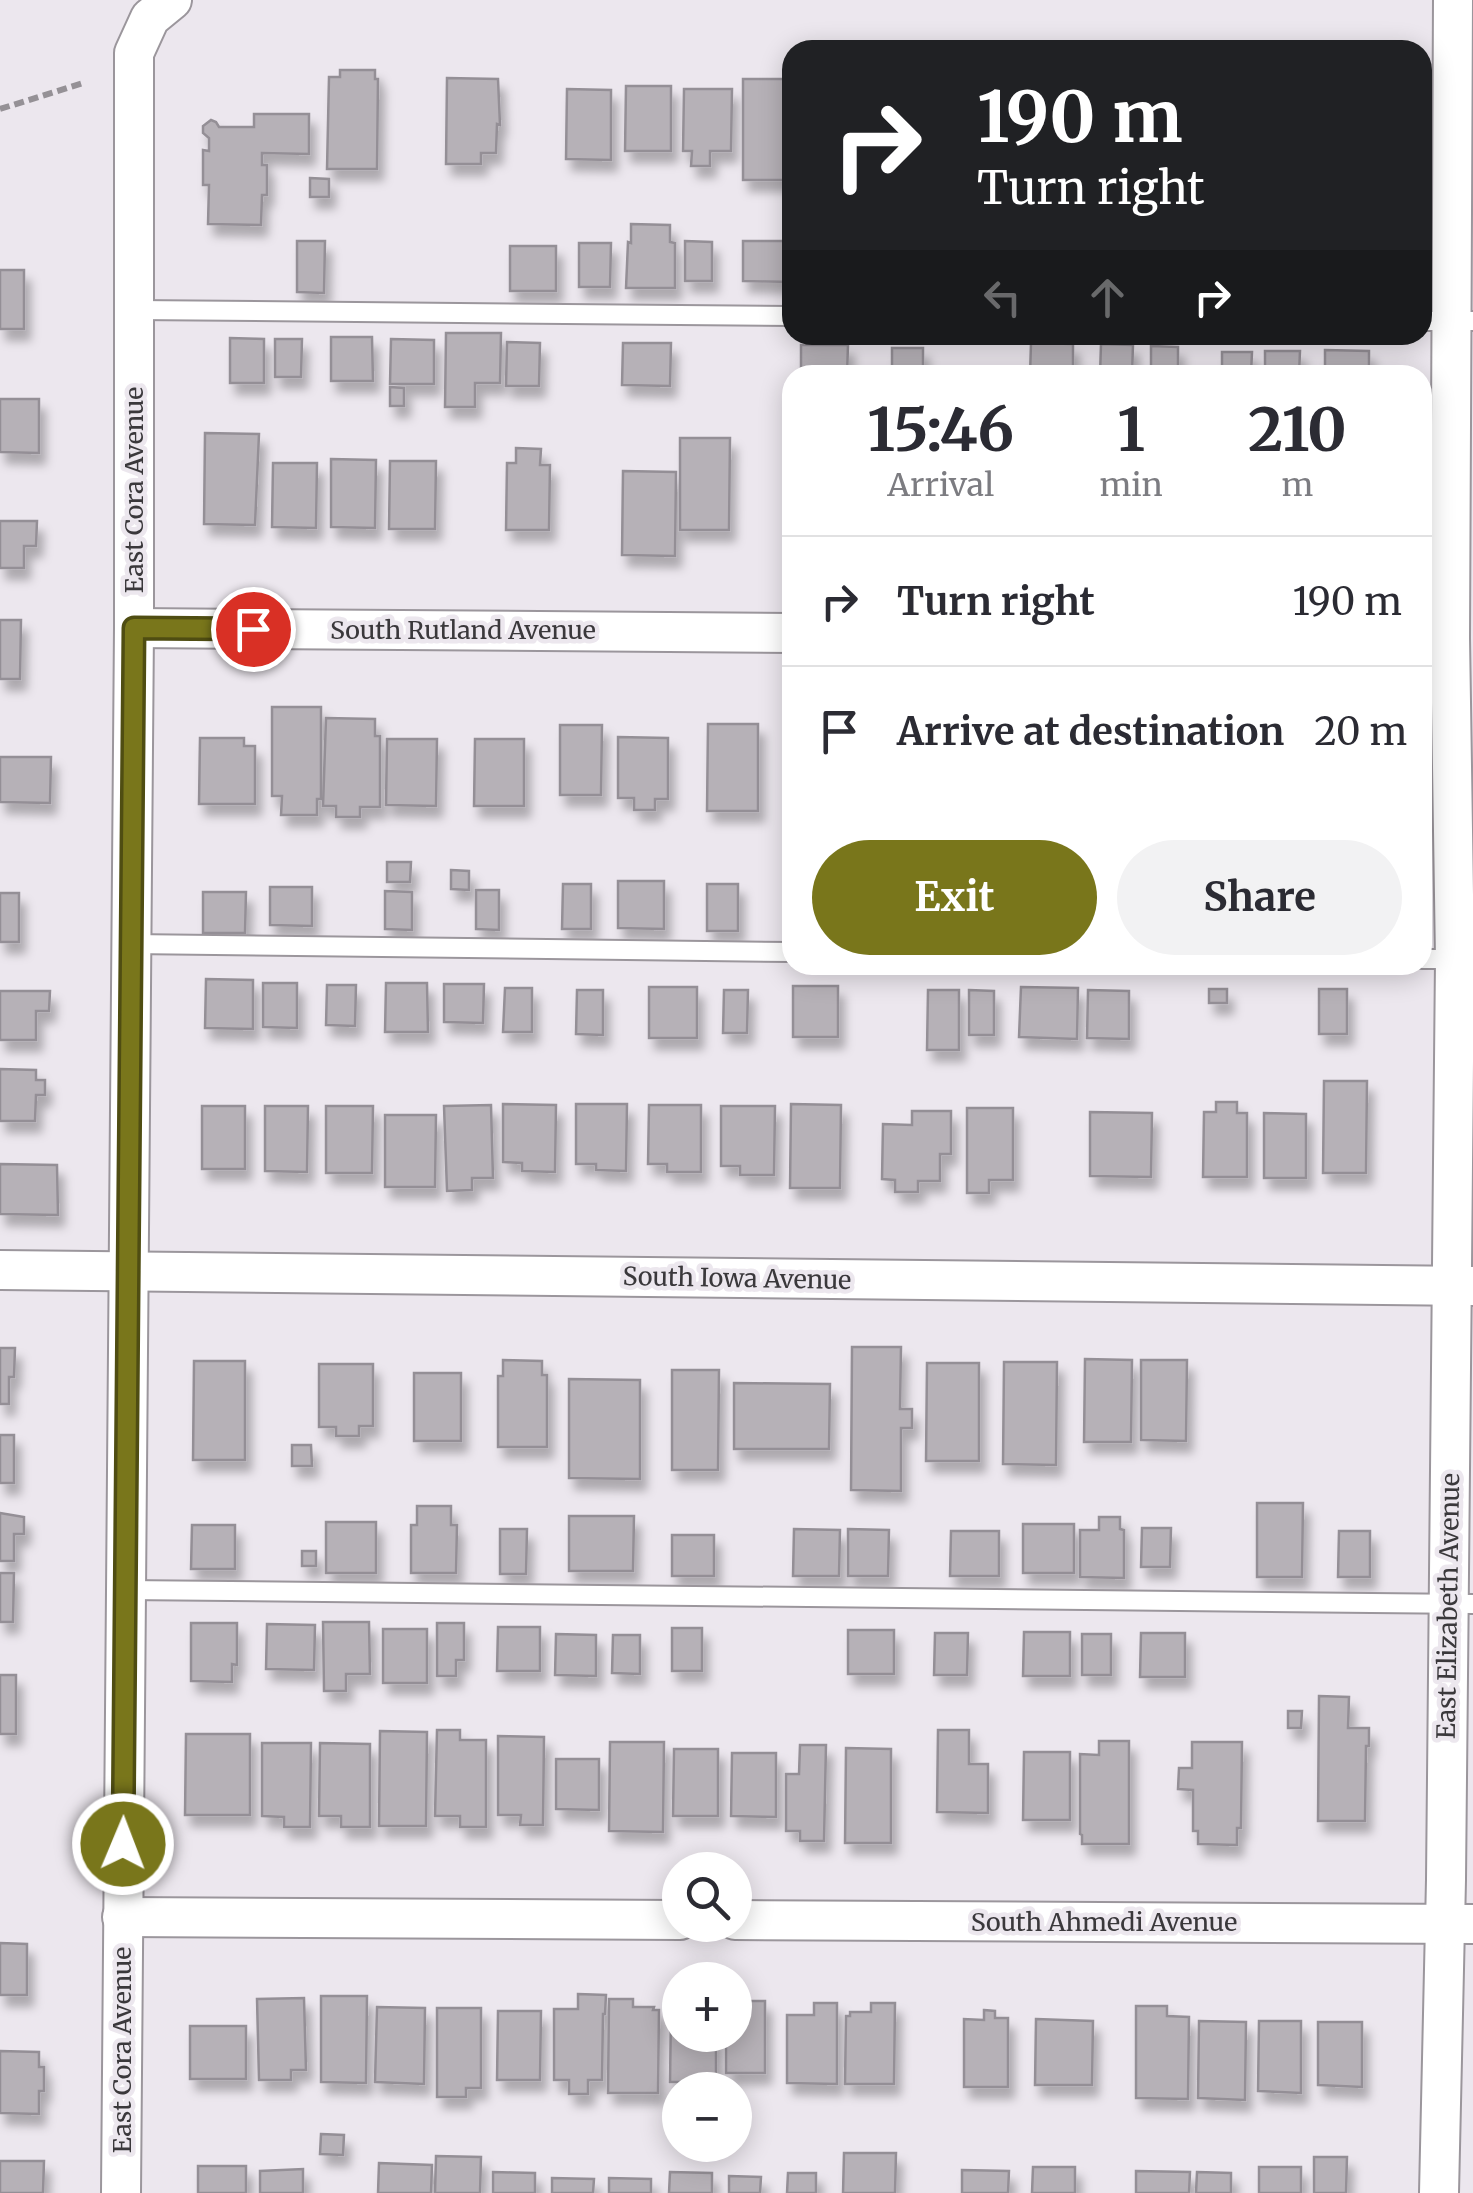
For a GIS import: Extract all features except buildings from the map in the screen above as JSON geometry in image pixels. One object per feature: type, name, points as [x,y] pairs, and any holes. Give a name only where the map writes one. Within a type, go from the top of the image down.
[{"type":"street","name":"East Cora Avenue","points":[[120,2193],[134,628],[134,53],[150,18],[172,0]]},
{"type":"street","name":"East Elizabeth Avenue","points":[[1439,2193],[1459,1924],[1462,1286],[1450,959],[1448,638],[1452,0]]},
{"type":"street","name":"South Rutland Avenue","points":[[134,628],[782,633]]},
{"type":"street","name":"South Iowa Avenue","points":[[0,1270],[1462,1286]]},
{"type":"street","points":[[122,1917],[662,1920]]},
{"type":"street","name":"South Ahmedi Avenue","points":[[752,1920],[1459,1924]]},
{"type":"lane","points":[[135,310],[782,316]]},
{"type":"lane","points":[[131,944],[782,952]]},
{"type":"lane","points":[[125,1590],[1460,1604]]},
{"type":"path","points":[[0,110],[83,82]]},
{"type":"route","points":[[123,1844],[134,628],[253,629]]}]
